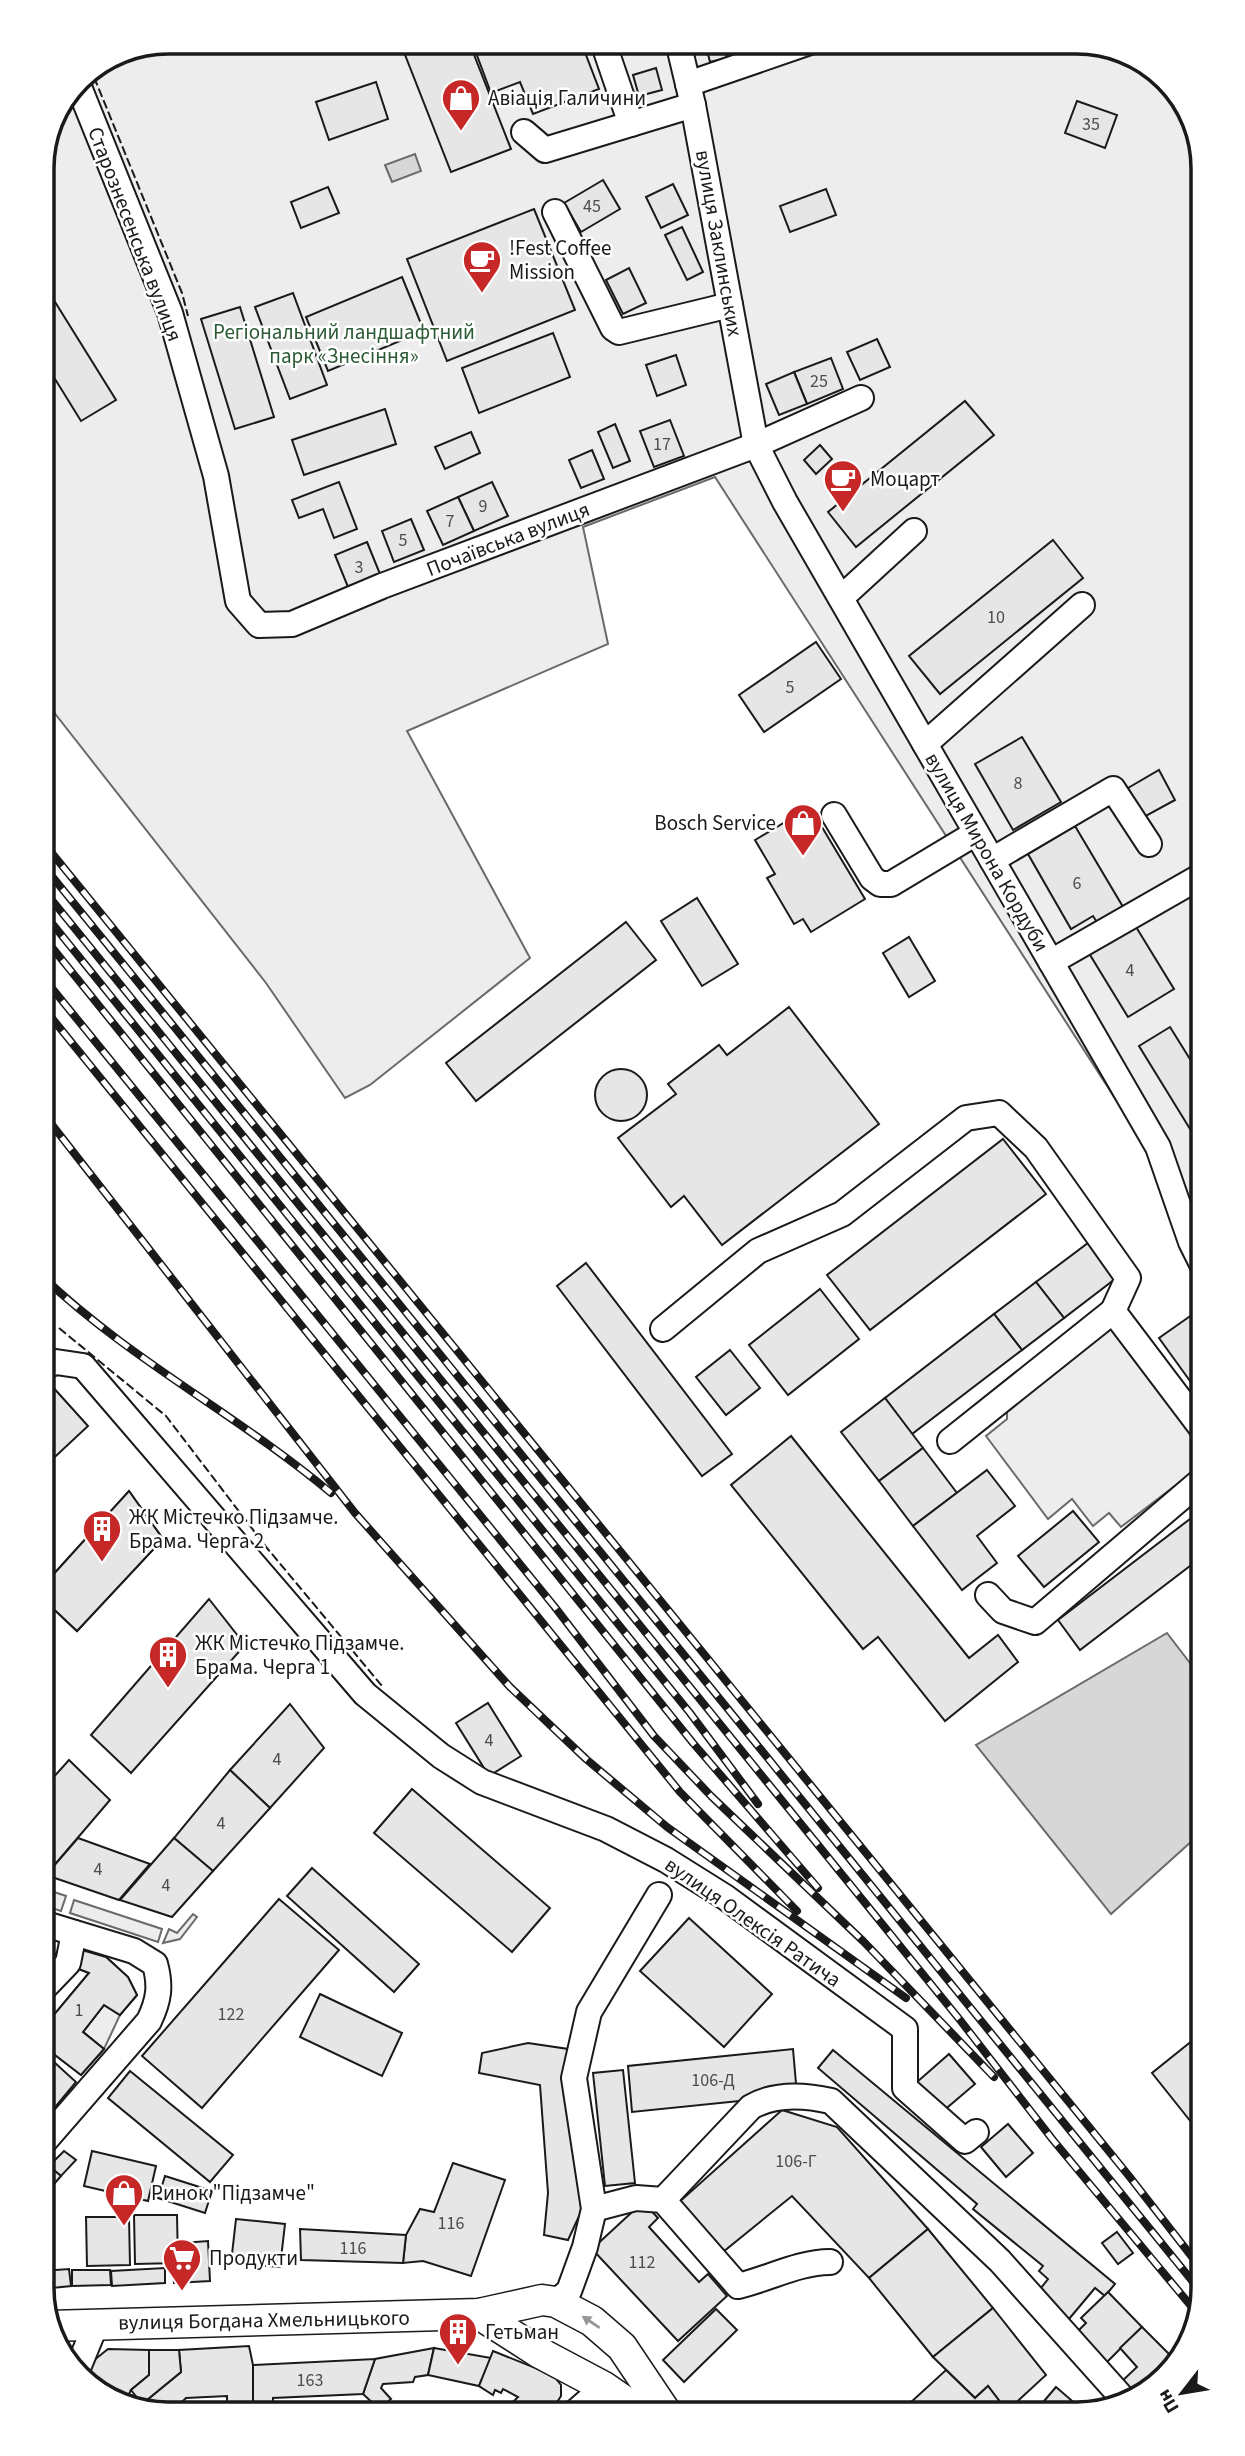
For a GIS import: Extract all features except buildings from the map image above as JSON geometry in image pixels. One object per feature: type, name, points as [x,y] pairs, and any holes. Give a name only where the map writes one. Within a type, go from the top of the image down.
[{"type":"main road","name":"вулиця Богдана Хмельницького","points":[[61,2326],[479,2314],[549,2301]]},
{"type":"main road","points":[[540,2353],[524,2337],[522,2323],[549,2301],[592,2320],[622,2347],[659,2402]]},
{"type":"main road","points":[[479,2314],[626,2402]]},
{"type":"main road","points":[[604,2387],[618,2373],[622,2347]]},
{"type":"street","points":[[607,54],[631,124]]},
{"type":"street","name":"вулиця Заклинських","points":[[681,54],[691,94],[756,444]]},
{"type":"street","points":[[524,132],[545,150],[631,124],[783,54]]},
{"type":"street","name":"Старознесенська вулиця","points":[[83,94],[170,313],[216,476],[238,601],[259,625]]},
{"type":"street","points":[[555,212],[613,328],[620,331],[730,305]]},
{"type":"street","name":"Почаївська вулиця","points":[[259,625],[292,624],[382,586],[756,444],[861,398]]},
{"type":"street","name":"вулиця Мирона Кордуби","points":[[756,444],[841,598],[1158,1146],[1191,1242]]},
{"type":"street","points":[[841,598],[914,531]]},
{"type":"street","points":[[925,744],[1082,605]]},
{"type":"street","points":[[992,860],[1113,789],[1149,844]]},
{"type":"street","points":[[834,815],[872,878],[880,884],[891,884],[976,833]]},
{"type":"street","points":[[1051,962],[1191,882]]},
{"type":"street","points":[[663,1329],[758,1251],[842,1214],[966,1118],[999,1112],[1036,1148],[1128,1278],[1113,1311],[950,1441]]},
{"type":"street","points":[[1113,1311],[1191,1414]]},
{"type":"street","name":"вулиця Олексія Ратича","points":[[54,1363],[83,1366],[365,1693],[441,1756],[482,1782],[606,1829],[666,1860],[725,1897],[905,2029],[905,2088],[965,2141],[976,2132]]},
{"type":"street","points":[[988,1595],[1003,1611],[1034,1622],[1191,1489]]},
{"type":"street","points":[[549,2301],[569,2291],[585,2247],[594,2209],[574,2078],[589,2012],[659,1895]]},
{"type":"street","points":[[54,1927],[134,1951],[155,1964],[160,1982],[159,2001],[149,2021],[54,2130]]},
{"type":"street","points":[[54,1978],[68,1963],[74,1933]]},
{"type":"street","points":[[663,2200],[751,2107],[762,2100],[806,2095],[831,2101],[1000,2261],[1119,2394]]},
{"type":"street","points":[[594,2209],[636,2198],[663,2200],[738,2286],[813,2262],[830,2263]]},
{"type":"street","points":[[81,2360],[96,2324]]},
{"type":"street","points":[[587,2402],[604,2387]]},
{"type":"green space","name":"Регіональний ландшафтний парк «Знесіння»","points":[[168,54],[1085,54],[1114,60],[1127,66],[1157,88],[1176,111],[1182,124],[1189,146],[1191,168],[1191,1216],[715,477],[583,527],[608,644],[407,731],[530,958],[370,1085],[345,1098],[266,983],[54,712],[54,160],[58,138],[66,118],[93,82],[111,69],[131,60]]},
{"type":"green space","points":[[1110,1328],[1191,1432],[1191,1474],[1121,1527],[1109,1513],[1093,1526],[1072,1499],[1048,1519],[986,1436],[1007,1419],[1007,1409]]},
{"type":"green space","points":[[54,1892],[66,1896],[61,1911],[54,1909]]},
{"type":"green space","points":[[74,1900],[162,1929],[158,1942],[70,1913]]},
{"type":"green space","points":[[193,1914],[197,1917],[180,1939],[163,1943],[169,1929],[177,1933]]},
{"type":"green space","points":[[104,2005],[120,2015],[104,2049],[83,2032]]},
{"type":"shaded area","points":[[415,154],[421,171],[392,182],[385,165]]},
{"type":"shaded area","points":[[1167,1633],[1191,1664],[1191,1842],[1111,1914],[976,1745]]},
{"type":"railway","points":[[54,856],[1191,2256]]},
{"type":"railway","points":[[54,879],[1191,2279]]},
{"type":"railway","points":[[54,903],[960,2020],[1053,2140],[1190,2304]]},
{"type":"railway","points":[[54,926],[690,1713],[758,1804]]},
{"type":"railway","points":[[54,950],[693,1743],[818,1888]]},
{"type":"railway","points":[[54,991],[554,1606],[654,1736],[711,1796],[863,1941],[994,2077]]},
{"type":"railway","points":[[54,1021],[680,1792],[797,1911]]},
{"type":"railway","points":[[54,1127],[355,1513],[510,1687],[586,1759],[667,1827],[906,1998]]},
{"type":"railway","points":[[54,1287],[111,1334],[259,1438],[331,1493]]},
{"type":"fence","points":[[95,80],[182,293],[188,316]]},
{"type":"fence","points":[[59,1328],[166,1416],[267,1548],[382,1686]]},
{"type":"place","name":"Авіація Галичини","points":[[461,132]]},
{"type":"place","name":"!Fest Coffee Mission","points":[[482,294]]},
{"type":"place","name":"Моцарт","points":[[843,513]]},
{"type":"place","name":"Bosch Service","points":[[803,857]]},
{"type":"place","name":"ЖК Містечко Підзамче. Брама. Черга 2","points":[[102,1563]]},
{"type":"place","name":"ЖК Містечко Підзамче. Брама. Черга 1","points":[[168,1689]]},
{"type":"place","name":"Ринок \"Підзамче\"","points":[[124,2227]]},
{"type":"place","name":"Продукти","points":[[182,2292]]},
{"type":"place","name":"Гетьман","points":[[458,2366]]}]
